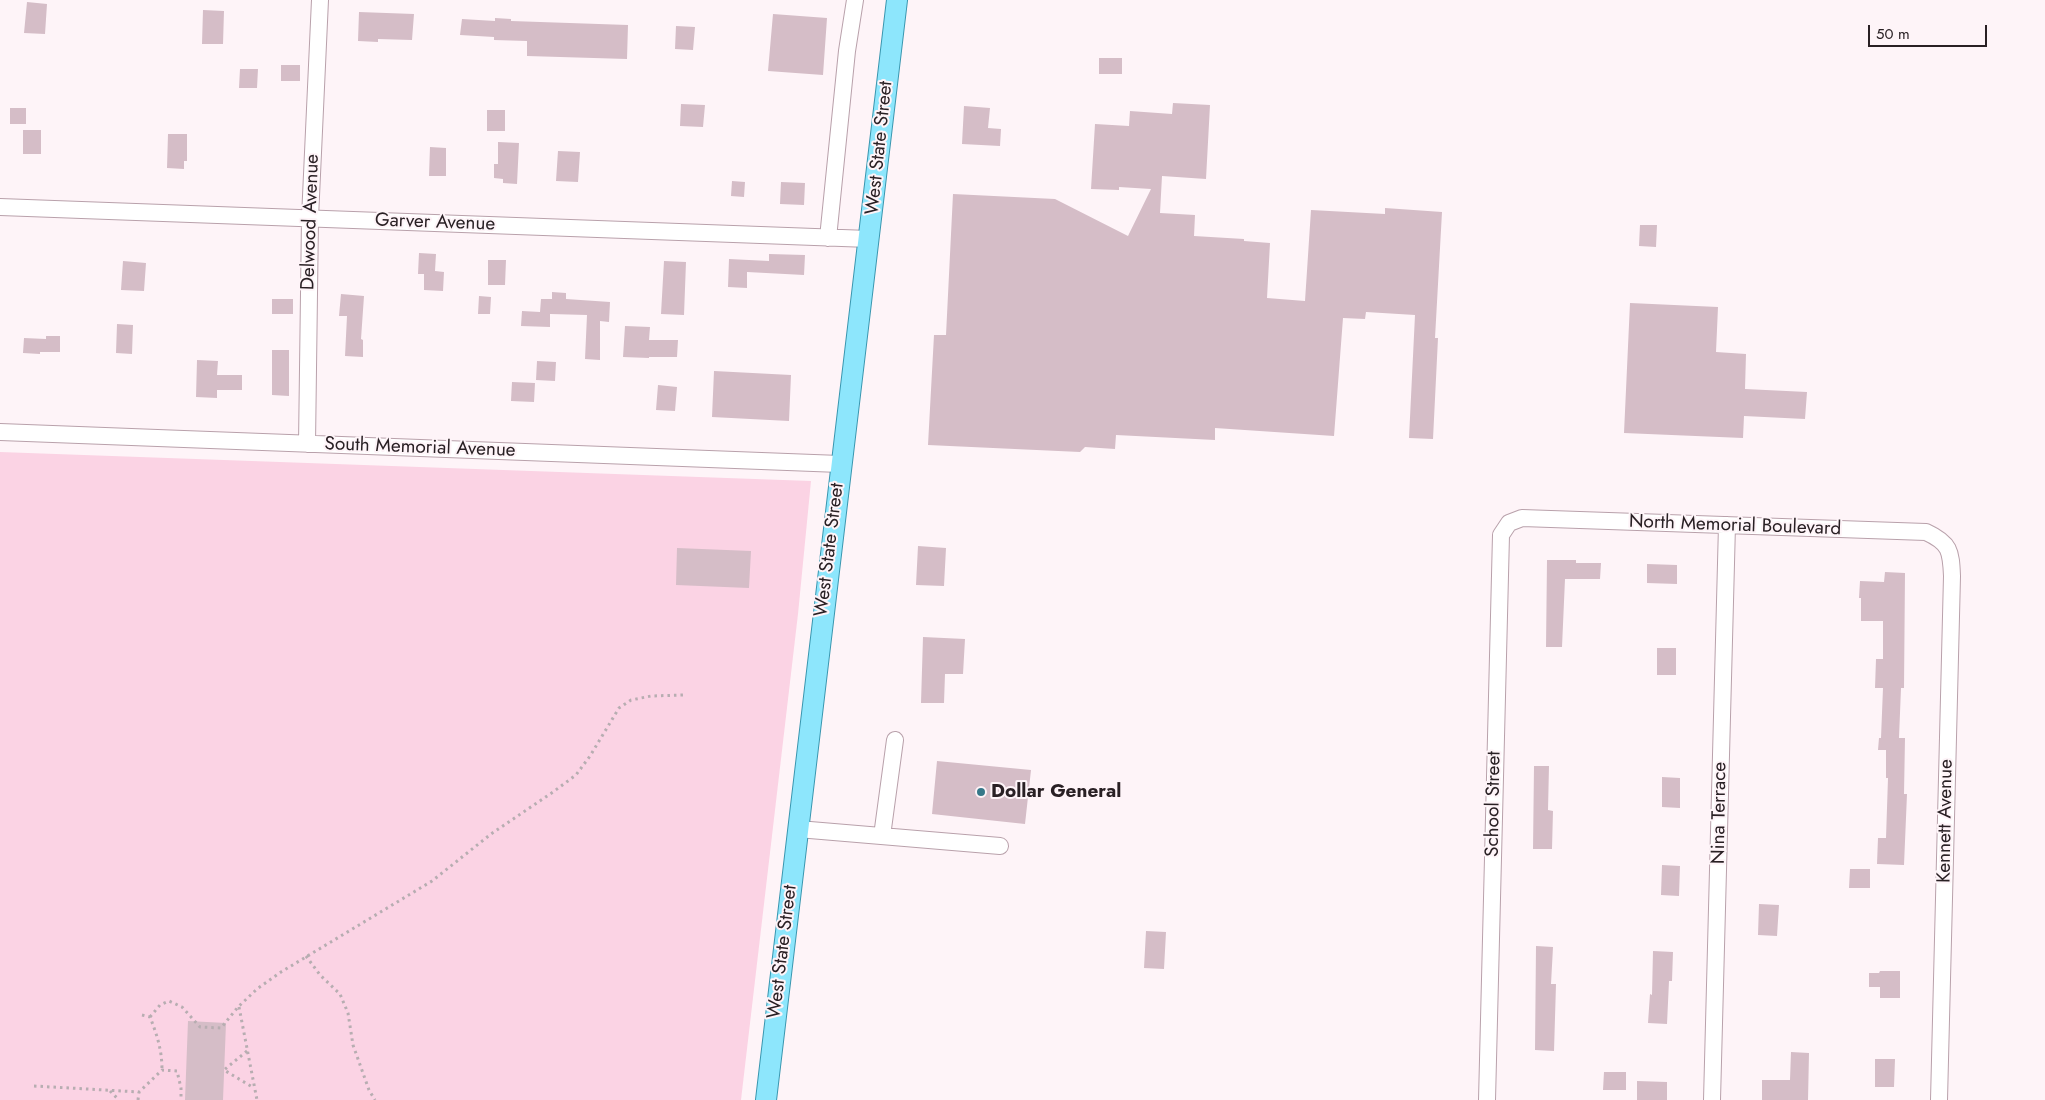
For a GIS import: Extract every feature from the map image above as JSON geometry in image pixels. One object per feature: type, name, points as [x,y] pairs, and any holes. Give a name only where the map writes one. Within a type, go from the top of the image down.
[{"type":"main road","name":"West State Street","points":[[766,1100],[896,0]]},
{"type":"street","name":"Delwood Avenue","points":[[307,444],[310,218],[320,0]]},
{"type":"street","points":[[828,238],[847,50],[855,0]]},
{"type":"street","name":"Garver Avenue","points":[[0,207],[869,239]]},
{"type":"street","name":"South Memorial Avenue","points":[[0,432],[840,464]]},
{"type":"street","name":"North Memorial Boulevard","points":[[1522,518],[1926,532],[1945,543]]},
{"type":"street","name":"School Street","points":[[1487,1100],[1501,536],[1509,524],[1522,518]]},
{"type":"street","name":"Nina Terrace","points":[[1712,1100],[1727,525]]},
{"type":"street","name":"Kennett Avenue","points":[[1940,1100],[1952,576],[1951,555],[1945,543]]},
{"type":"street","points":[[882,836],[895,740]]},
{"type":"street","points":[[798,829],[1000,846]]},
{"type":"path","points":[[150,1017],[160,1005],[169,1001],[182,1007],[200,1027],[221,1028],[238,1007],[257,989],[306,956],[432,881],[491,834],[576,775],[590,756],[619,708],[631,700],[651,696],[683,695]]},
{"type":"path","points":[[306,956],[320,975],[340,994],[348,1013],[353,1045],[369,1090],[375,1100]]},
{"type":"path","points":[[238,1007],[256,1100]]},
{"type":"path","points":[[142,1015],[150,1017]]},
{"type":"path","points":[[138,1100],[139,1092],[162,1070],[162,1054],[150,1017]]},
{"type":"path","points":[[247,1051],[224,1070],[254,1088]]},
{"type":"path","points":[[162,1070],[178,1071],[181,1088],[180,1100]]},
{"type":"path","points":[[34,1086],[139,1092]]},
{"type":"path","points":[[110,1090],[119,1100]]},
{"type":"shaded area","points":[[0,452],[811,481],[798,614],[741,1100],[0,1100]]},
{"type":"building","points":[[27,2],[47,4],[45,34],[24,33]]},
{"type":"building","points":[[203,10],[224,11],[223,44],[202,44]]},
{"type":"building","points":[[359,12],[414,14],[412,40],[378,39],[378,42],[358,41]]},
{"type":"building","points":[[773,14],[827,18],[823,75],[768,71]]},
{"type":"building","points":[[495,18],[511,19],[511,21],[628,25],[627,59],[527,56],[527,41],[494,40],[494,37],[460,35],[462,19],[495,21]]},
{"type":"building","points":[[676,26],[695,27],[693,50],[675,49]]},
{"type":"building","points":[[1099,58],[1122,58],[1122,74],[1099,74]]},
{"type":"building","points":[[281,65],[300,65],[300,81],[281,81]]},
{"type":"building","points":[[240,69],[258,69],[257,88],[239,88]]},
{"type":"building","points":[[1173,103],[1210,105],[1206,179],[1162,176],[1160,213],[1195,215],[1194,236],[1244,239],[1244,241],[1270,243],[1267,298],[1305,301],[1311,210],[1385,214],[1385,208],[1442,212],[1435,338],[1438,338],[1433,439],[1409,438],[1415,315],[1366,312],[1365,319],[1343,318],[1334,436],[1215,428],[1215,440],[1116,435],[1115,449],[1085,447],[1080,452],[928,445],[934,335],[946,335],[953,194],[1055,199],[1128,236],[1151,189],[1119,187],[1119,190],[1091,189],[1095,124],[1129,126],[1130,111],[1172,114]]},
{"type":"building","points":[[681,104],[705,105],[703,127],[680,126]]},
{"type":"building","points":[[964,106],[990,108],[988,128],[1001,129],[1000,146],[962,144]]},
{"type":"building","points":[[10,108],[26,108],[26,124],[10,124]]},
{"type":"building","points":[[487,110],[505,110],[505,131],[487,131]]},
{"type":"building","points":[[23,130],[41,130],[41,154],[23,154]]},
{"type":"building","points":[[168,134],[187,134],[187,161],[184,161],[184,169],[167,168]]},
{"type":"building","points":[[498,142],[519,143],[517,184],[503,183],[503,179],[494,178],[494,164],[498,164]]},
{"type":"building","points":[[430,147],[446,148],[446,176],[429,176]]},
{"type":"building","points":[[558,151],[580,152],[578,182],[556,181]]},
{"type":"building","points":[[732,181],[745,182],[744,197],[731,196]]},
{"type":"building","points":[[781,182],[805,183],[804,205],[780,204]]},
{"type":"building","points":[[1640,225],[1657,225],[1656,247],[1639,246]]},
{"type":"building","points":[[419,253],[436,254],[435,271],[444,272],[443,291],[424,290],[424,274],[418,274]]},
{"type":"building","points":[[769,254],[805,255],[804,275],[747,272],[747,288],[728,287],[729,259],[769,261]]},
{"type":"building","points":[[488,260],[506,260],[505,285],[488,285]]},
{"type":"building","points":[[123,261],[146,263],[144,291],[121,290]]},
{"type":"building","points":[[664,261],[686,262],[684,315],[661,314]]},
{"type":"building","points":[[552,292],[566,293],[566,299],[610,302],[609,322],[600,321],[600,360],[585,359],[587,315],[550,314],[550,327],[521,326],[522,311],[540,312],[541,299],[552,299]]},
{"type":"building","points":[[341,294],[364,296],[361,339],[363,340],[363,357],[345,356],[347,316],[339,316]]},
{"type":"building","points":[[479,296],[491,297],[490,314],[478,314]]},
{"type":"building","points":[[272,299],[293,299],[293,314],[272,314]]},
{"type":"building","points":[[1630,303],[1718,307],[1716,352],[1746,354],[1745,389],[1807,392],[1805,419],[1744,416],[1743,438],[1624,433]]},
{"type":"building","points":[[117,324],[133,325],[132,354],[116,353]]},
{"type":"building","points":[[625,326],[650,327],[649,340],[678,340],[677,357],[623,357]]},
{"type":"building","points":[[46,336],[60,336],[60,352],[23,353],[24,338],[46,339]]},
{"type":"building","points":[[272,350],[289,350],[289,396],[272,395]]},
{"type":"building","points":[[197,360],[218,361],[217,375],[242,375],[242,390],[217,390],[217,398],[196,397]]},
{"type":"building","points":[[537,361],[556,362],[555,381],[536,380]]},
{"type":"building","points":[[714,371],[791,375],[789,421],[712,417]]},
{"type":"building","points":[[512,382],[535,383],[534,402],[511,401]]},
{"type":"building","points":[[658,385],[677,387],[675,411],[656,410]]},
{"type":"building","points":[[918,546],[946,548],[944,586],[916,585]]},
{"type":"building","points":[[677,548],[751,551],[749,588],[676,585]]},
{"type":"building","points":[[1547,560],[1576,560],[1576,563],[1601,563],[1600,579],[1565,579],[1562,647],[1546,647]]},
{"type":"building","points":[[1647,564],[1677,565],[1677,584],[1647,583]]},
{"type":"building","points":[[1885,572],[1905,573],[1904,688],[1901,688],[1899,738],[1905,738],[1904,794],[1907,794],[1904,865],[1877,864],[1878,838],[1886,838],[1888,778],[1886,778],[1886,750],[1878,750],[1879,738],[1881,738],[1883,688],[1875,688],[1876,659],[1883,659],[1883,621],[1861,621],[1861,598],[1859,598],[1860,581],[1884,582]]},
{"type":"building","points":[[923,637],[965,639],[963,674],[945,674],[944,703],[921,703]]},
{"type":"building","points":[[1657,648],[1676,648],[1676,675],[1657,675]]},
{"type":"building","name":"Dollar General","points":[[937,761],[1031,770],[1025,824],[932,814]]},
{"type":"building","points":[[1534,766],[1549,766],[1548,810],[1553,811],[1552,849],[1533,849]]},
{"type":"building","points":[[1662,777],[1680,778],[1680,808],[1662,807]]},
{"type":"building","points":[[1662,865],[1680,866],[1679,896],[1661,895]]},
{"type":"building","points":[[1850,869],[1870,869],[1870,888],[1849,888]]},
{"type":"building","points":[[1759,904],[1779,905],[1777,936],[1758,935]]},
{"type":"building","points":[[1146,931],[1166,932],[1164,969],[1144,968]]},
{"type":"building","points":[[1536,946],[1553,947],[1551,984],[1556,984],[1554,1051],[1535,1050]]},
{"type":"building","points":[[1653,951],[1673,952],[1672,981],[1669,981],[1667,1024],[1648,1023],[1650,994],[1652,995]]},
{"type":"building","points":[[1880,971],[1900,971],[1900,998],[1880,998],[1880,987],[1869,987],[1869,973],[1879,973]]},
{"type":"building","points":[[188,1021],[226,1023],[223,1100],[185,1100]]},
{"type":"building","points":[[1791,1052],[1809,1053],[1808,1100],[1762,1100],[1762,1080],[1790,1080]]},
{"type":"building","points":[[1875,1059],[1895,1059],[1894,1087],[1875,1087]]},
{"type":"building","points":[[1604,1072],[1626,1072],[1626,1090],[1603,1090]]},
{"type":"building","points":[[1637,1081],[1667,1082],[1667,1100],[1637,1100]]},
{"type":"place","name":"Dollar General","points":[[981,792]]}]
